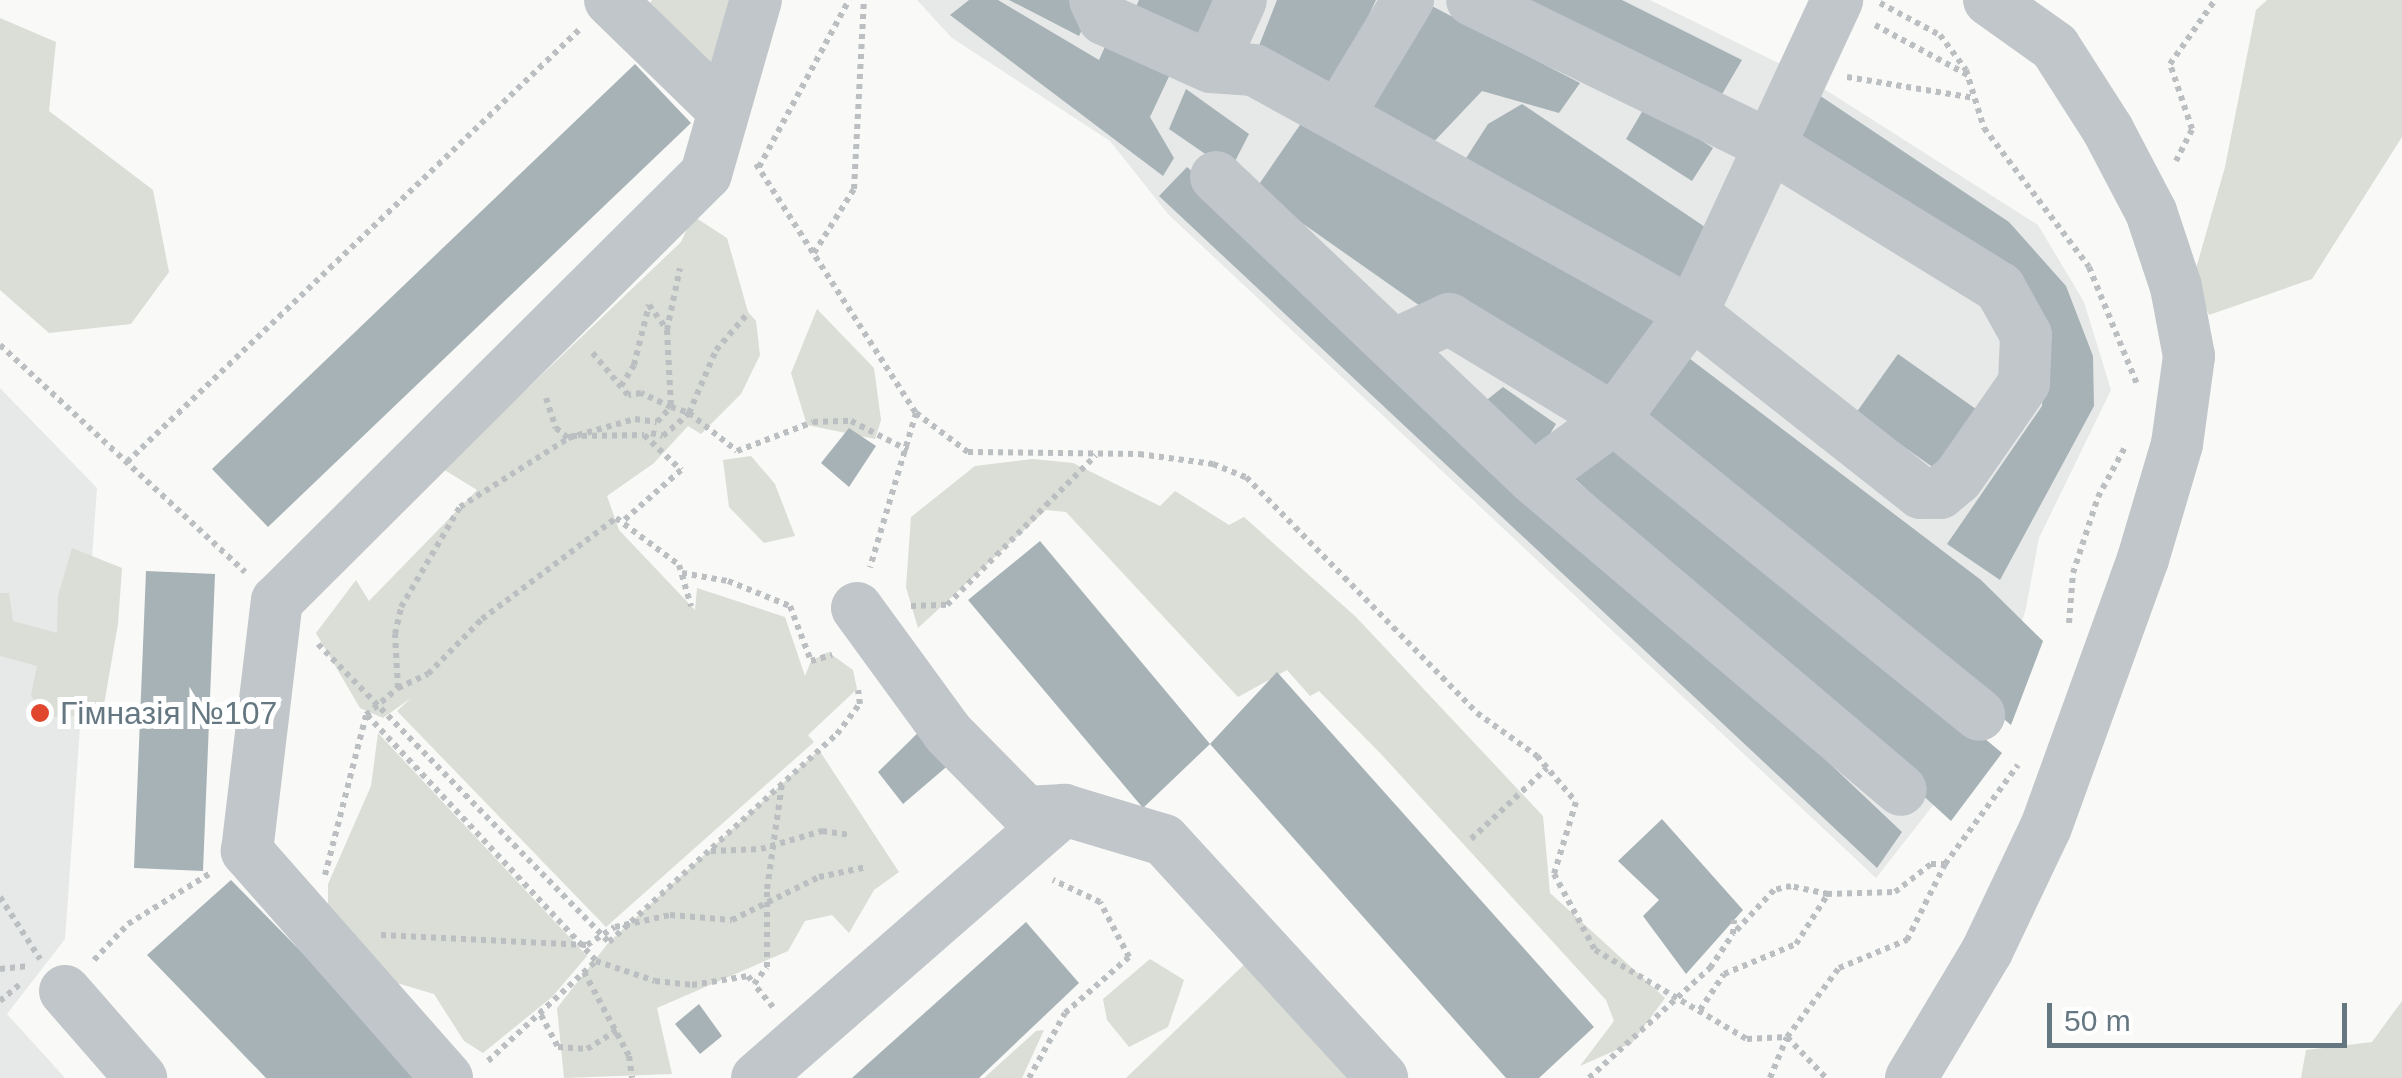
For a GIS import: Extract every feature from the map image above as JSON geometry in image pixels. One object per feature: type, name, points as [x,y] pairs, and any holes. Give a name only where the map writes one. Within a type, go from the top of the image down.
[{"type":"street","points":[[610,0],[721,108]]},
{"type":"street","points":[[440,1070],[247,851],[277,600],[706,174],[721,108],[756,0]]},
{"type":"street","points":[[1095,0],[1104,19],[1211,66],[1254,70],[1692,312],[1921,493],[1940,494],[1958,478],[2024,383],[2026,335],[2000,288],[1767,144],[1472,0]]},
{"type":"street","points":[[1211,66],[1241,0]]},
{"type":"street","points":[[1338,116],[1408,0]]},
{"type":"street","points":[[1910,1078],[1987,951],[2046,827],[2177,444],[2189,356],[2176,286],[2151,212],[2054,47],[1990,0]]},
{"type":"street","points":[[1533,478],[1614,419],[1692,312],[1807,57],[1855,12]]},
{"type":"street","points":[[1216,177],[1533,478],[1902,790]]},
{"type":"street","points":[[1395,344],[1449,319],[1614,419],[1980,715]]},
{"type":"street","points":[[857,608],[948,734],[1026,812],[1064,810],[1164,840],[1382,1078]]},
{"type":"street","points":[[757,1078],[1064,810]]},
{"type":"street","points":[[54,978],[141,1078]]},
{"type":"path","points":[[127,462],[610,0]]},
{"type":"path","points":[[759,167],[849,0]]},
{"type":"path","points":[[814,253],[854,189],[864,0]]},
{"type":"path","points":[[1874,0],[1940,35],[1968,75],[1984,128],[2089,267],[2140,400]]},
{"type":"path","points":[[2151,212],[2192,128],[2170,64],[2214,0]]},
{"type":"path","points":[[1855,12],[1968,75]]},
{"type":"path","points":[[1807,57],[1830,74],[1974,98]]},
{"type":"path","points":[[721,108],[916,413],[968,452],[1097,454],[1214,464],[1246,478],[1477,713],[1546,768],[1576,802],[1554,874],[1595,950],[1747,1039],[1787,1037],[1826,1078]]},
{"type":"path","points":[[398,688],[395,634],[401,607],[460,507],[572,436],[636,419],[657,422],[670,407],[667,330],[682,255]]},
{"type":"path","points":[[621,386],[634,365],[649,306],[667,330]]},
{"type":"path","points":[[651,433],[663,436],[689,413],[716,350],[748,312]]},
{"type":"path","points":[[586,344],[628,395],[640,393],[689,413],[737,451],[812,422],[851,421],[908,450]]},
{"type":"path","points":[[0,346],[277,600],[609,942],[782,784],[860,704],[854,670]]},
{"type":"path","points":[[544,391],[556,428],[572,436],[644,435],[681,470],[622,522]]},
{"type":"path","points":[[916,413],[908,450],[857,608],[947,605],[1097,454]]},
{"type":"path","points":[[2068,631],[2073,573],[2093,512],[2134,431]]},
{"type":"path","points":[[602,935],[587,946],[384,935],[310,924],[366,715],[381,708],[398,688],[428,674],[482,619],[584,538],[616,518],[682,573],[728,581],[790,606],[811,662],[828,652],[841,661]]},
{"type":"path","points":[[682,573],[691,606]]},
{"type":"path","points":[[366,715],[532,897],[587,946],[596,961],[655,981],[692,984],[748,976],[786,1023]]},
{"type":"path","points":[[1770,1078],[1787,1037],[1839,968],[1907,940],[1945,864],[2022,760]]},
{"type":"path","points":[[1471,839],[1546,768]]},
{"type":"path","points":[[754,984],[767,967],[768,902],[782,784]]},
{"type":"path","points":[[710,850],[822,831],[850,835]]},
{"type":"path","points":[[0,897],[54,978],[128,924],[247,851]]},
{"type":"path","points":[[1589,1078],[1710,968],[1732,934],[1755,918],[1774,890],[1826,894],[1895,892],[1930,864],[1945,864]]},
{"type":"path","points":[[629,924],[670,915],[732,920],[819,877],[866,866]]},
{"type":"path","points":[[1029,1078],[1065,1013],[1130,957],[1100,902],[1045,876]]},
{"type":"path","points":[[1700,1010],[1724,974],[1796,944],[1826,894]]},
{"type":"path","points":[[1732,934],[1734,920]]},
{"type":"path","points":[[440,1070],[486,1063],[596,961]]},
{"type":"path","points":[[584,972],[617,1030],[632,1078]]},
{"type":"path","points":[[541,1015],[558,1047],[587,1049],[617,1030]]},
{"type":"shaded area","points":[[652,0],[736,0],[708,82],[645,11]]},
{"type":"shaded area","points":[[917,0],[1650,0],[1799,73],[2038,225],[2084,302],[2111,390],[2039,538],[2026,608],[1986,738],[1876,878],[1168,214],[1110,141],[952,38]]},
{"type":"shaded area","points":[[2267,0],[2402,0],[2402,137],[2312,279],[2209,315],[2193,279],[2225,167],[2256,10]]},
{"type":"shaded area","points":[[0,18],[56,42],[49,111],[153,190],[169,272],[131,324],[49,333],[0,290]]},
{"type":"shaded area","points":[[693,216],[727,238],[748,312],[756,321],[760,355],[741,394],[701,434],[688,426],[654,463],[607,496],[619,530],[695,610],[697,588],[785,617],[805,676],[811,661],[828,652],[853,670],[857,689],[808,735],[814,742],[606,927],[397,711],[411,698],[383,718],[360,708],[316,633],[356,580],[369,601],[477,490],[443,469],[681,242]]},
{"type":"shaded area","points":[[817,309],[874,368],[881,420],[875,439],[807,425],[791,373]]},
{"type":"shaded area","name":"Гімназія №107","points":[[0,388],[97,488],[65,939],[7,1014],[65,1078],[0,1078]]},
{"type":"shaded area","points":[[751,456],[775,484],[795,536],[764,543],[729,507],[723,460]]},
{"type":"shaded area","points":[[1033,459],[1073,463],[1160,506],[1175,491],[1229,525],[1244,517],[1356,617],[1543,816],[1550,893],[1665,998],[1632,1043],[1580,1066],[1614,1021],[1606,1000],[1381,754],[1319,691],[1310,696],[1287,670],[1238,697],[1066,512],[1046,510],[918,628],[906,587],[911,517],[975,466]]},
{"type":"shaded area","points":[[72,548],[122,568],[118,624],[102,716],[44,717],[31,695],[37,666],[0,656],[0,593],[9,593],[13,621],[57,633],[58,596]]},
{"type":"shaded area","points":[[378,733],[587,956],[552,997],[483,1053],[464,1041],[434,994],[390,981],[328,913],[328,884],[371,786]]},
{"type":"shaded area","points":[[819,750],[899,872],[874,890],[849,933],[832,915],[805,921],[788,951],[657,1008],[672,1074],[564,1078],[557,1008],[609,942]]},
{"type":"shaded area","points":[[1253,956],[1361,1078],[1126,1078]]},
{"type":"shaded area","points":[[1150,959],[1184,980],[1168,1027],[1129,1047],[1107,1020],[1103,999]]},
{"type":"shaded area","points":[[2402,1001],[2402,1078],[2301,1078],[2306,1050],[2372,1042]]},
{"type":"shaded area","points":[[1044,1030],[1022,1078],[984,1078],[1036,1031]]},
{"type":"building","points":[[969,0],[998,0],[1099,60],[1112,31],[1173,68],[1150,117],[1174,158],[1163,176],[950,15]]},
{"type":"building","points":[[1009,0],[1096,0],[1079,36]]},
{"type":"building","points":[[1139,0],[1232,0],[1205,58],[1128,24]]},
{"type":"building","points":[[1277,0],[1376,0],[1330,96],[1251,66]]},
{"type":"building","points":[[1505,0],[1622,0],[1742,60],[1718,101]]},
{"type":"building","points":[[1428,4],[1580,83],[1559,113],[1482,91],[1427,149],[1361,112]]},
{"type":"building","points":[[635,64],[691,123],[268,527],[212,469]]},
{"type":"building","points":[[1186,89],[1249,134],[1230,171],[1169,129]]},
{"type":"building","points":[[1819,95],[2009,222],[2066,286],[2093,356],[2094,406],[2000,580],[1947,544],[2042,406],[2045,359],[1796,149]]},
{"type":"building","points":[[1522,104],[1711,231],[1675,289],[1461,166],[1488,124]]},
{"type":"building","points":[[1646,105],[1713,148],[1692,181],[1626,139]]},
{"type":"building","points":[[1311,109],[1663,325],[1604,400],[1423,308],[1255,190]]},
{"type":"building","points":[[1187,167],[1328,288],[1902,832],[1877,868],[1159,196]]},
{"type":"building","points":[[1677,349],[1981,580],[2043,641],[2011,725],[1630,411]]},
{"type":"building","points":[[1898,354],[1983,414],[1941,473],[1856,413]]},
{"type":"building","points":[[1503,387],[1556,424],[1530,467],[1468,415]]},
{"type":"building","points":[[849,428],[876,446],[849,487],[821,463]]},
{"type":"building","points":[[1617,431],[2002,753],[1951,821],[1574,478]]},
{"type":"building","points":[[1040,541],[1210,744],[1143,808],[968,600]]},
{"type":"building","points":[[146,571],[215,574],[203,871],[134,868]]},
{"type":"building","points":[[1277,672],[1594,1027],[1539,1078],[1506,1078],[1210,744]]},
{"type":"building","points":[[928,723],[958,757],[903,804],[878,772]]},
{"type":"building","points":[[1662,819],[1743,910],[1686,974],[1643,916],[1659,900],[1618,861]]},
{"type":"building","points":[[231,880],[425,1078],[266,1078],[147,955]]},
{"type":"building","points":[[1026,922],[1079,983],[979,1078],[852,1078]]},
{"type":"building","points":[[699,1004],[722,1036],[700,1054],[675,1024]]},
{"type":"place","name":"Гімназія №107","points":[[40,713]]}]
